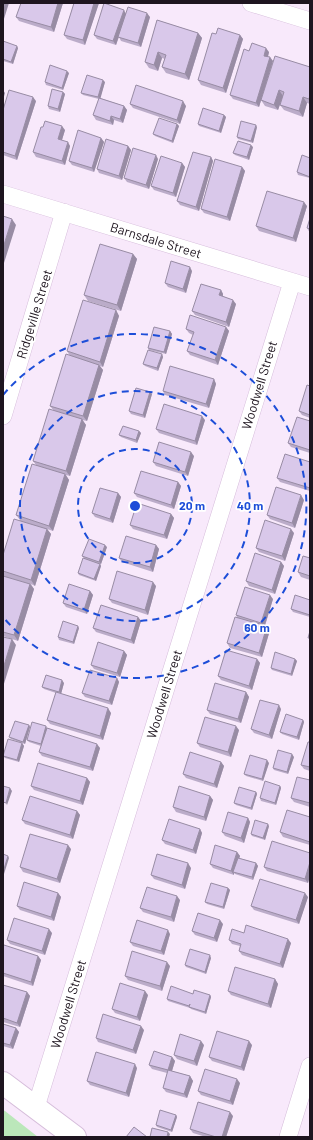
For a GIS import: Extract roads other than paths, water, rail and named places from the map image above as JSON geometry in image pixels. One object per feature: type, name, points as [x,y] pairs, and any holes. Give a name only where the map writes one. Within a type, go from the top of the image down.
[{"type":"street","points":[[251,3],[310,21]]},
{"type":"street","name":"Barnsdale Street","points":[[3,194],[310,287]]},
{"type":"street","name":"Ridgeville Street","points":[[3,416],[64,212]]},
{"type":"street","name":"Woodwell Street","points":[[36,1107],[292,282]]},
{"type":"street","points":[[288,1137],[310,1066]]},
{"type":"street","points":[[3,1083],[75,1137]]}]
